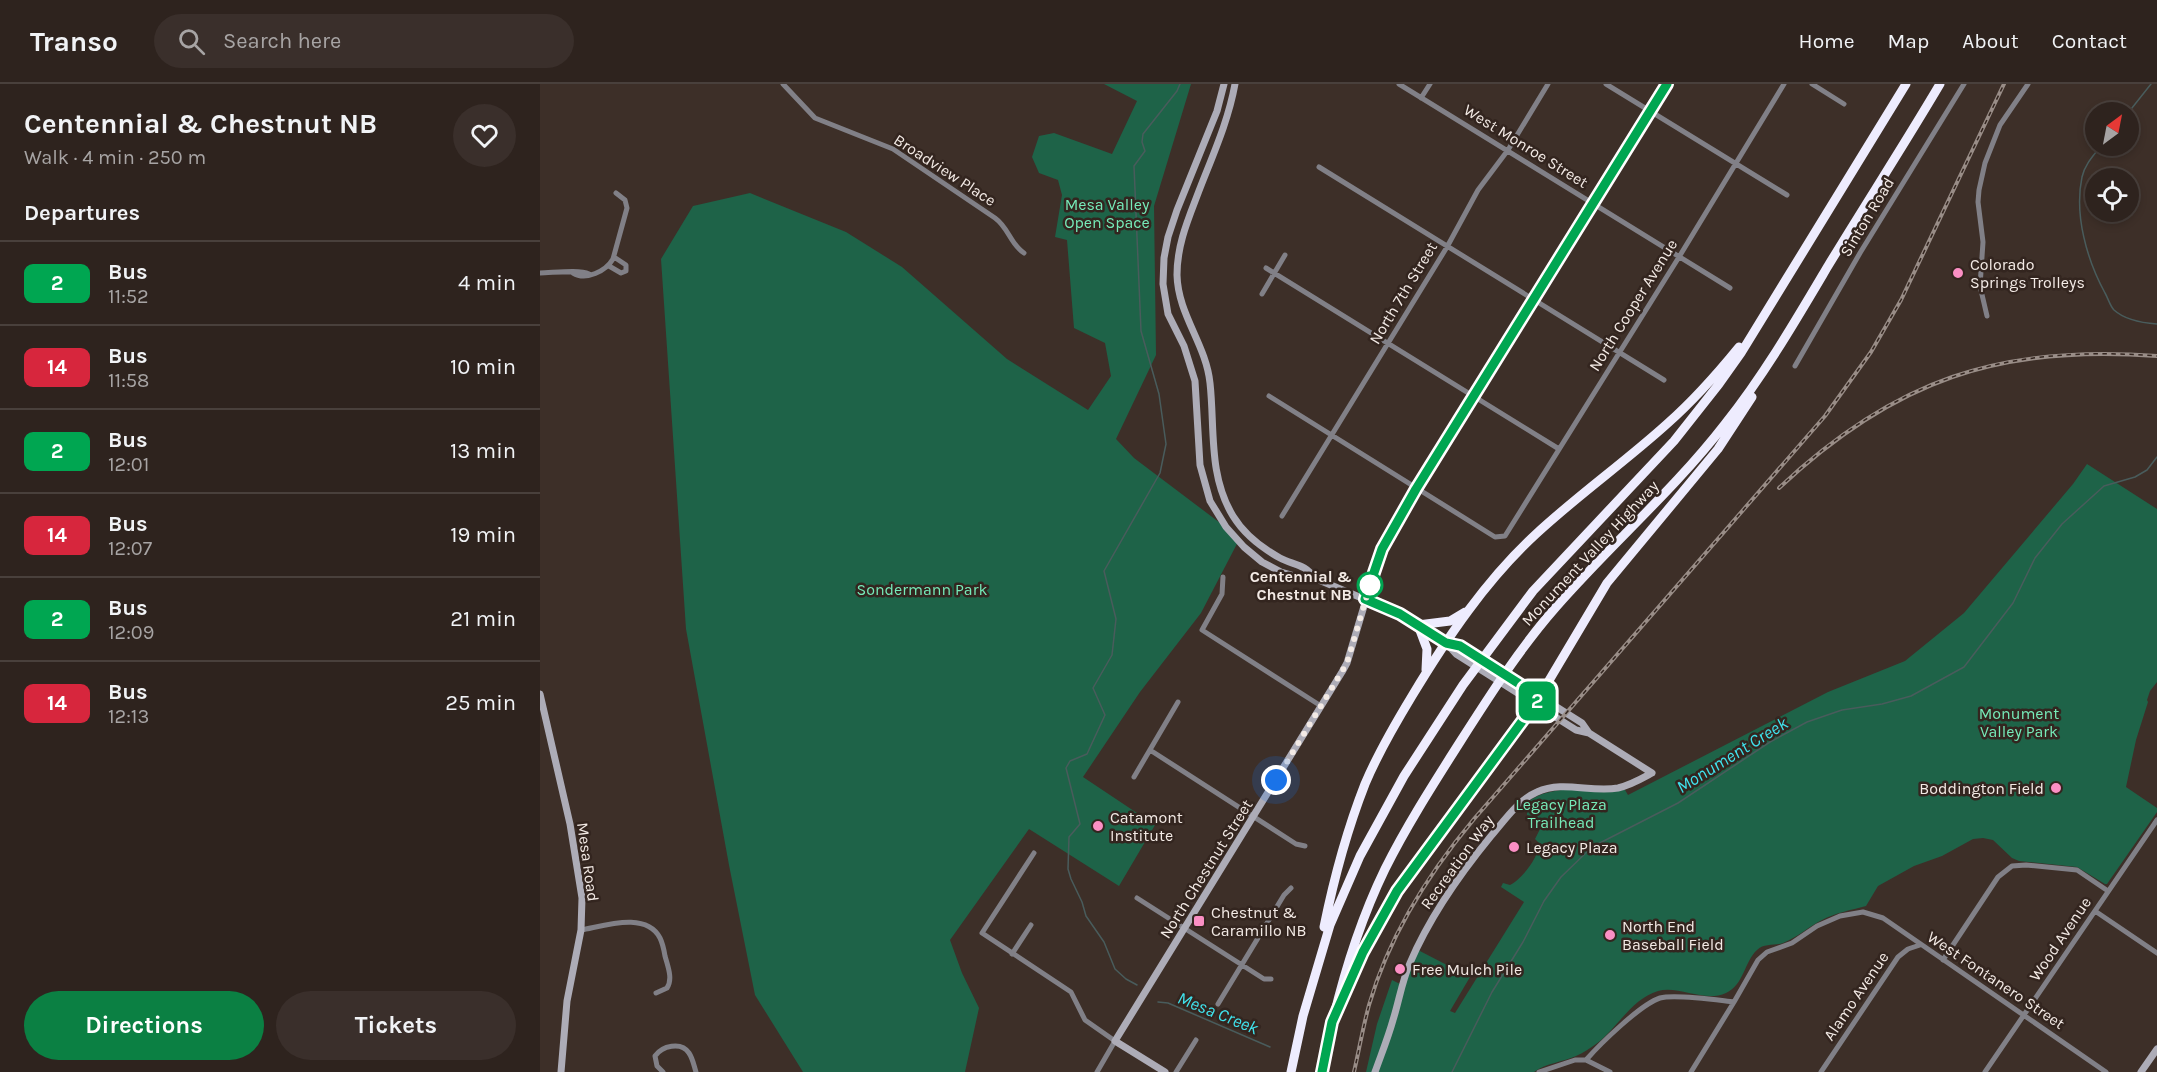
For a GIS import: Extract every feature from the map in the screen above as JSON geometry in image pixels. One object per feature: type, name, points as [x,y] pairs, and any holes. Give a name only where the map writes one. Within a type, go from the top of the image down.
[{"type":"highway","name":"Monument Valley Highway","points":[[1291,1072],[1316,968],[1342,896],[1376,826],[1404,776],[1462,685],[1494,640],[1540,583],[1686,427],[1731,369],[1906,84]]},
{"type":"highway","name":"Monument Valley Highway","points":[[1322,1072],[1332,1022],[1361,926],[1386,868],[1413,819],[1486,700],[1555,608],[1705,450],[1743,401],[1774,355],[1940,84]]},
{"type":"highway","points":[[1316,968],[1338,869],[1360,799],[1381,751],[1446,643],[1474,603],[1502,569],[1537,533],[1669,423],[1732,356],[1768,310]]},
{"type":"highway","points":[[1332,1022],[1363,952],[1397,891],[1537,700],[1607,583],[1718,449],[1743,412],[1774,355]]},
{"type":"highway","points":[[1425,675],[1427,649],[1418,625],[1450,621],[1474,603]]},
{"type":"main road","points":[[1224,84],[1218,111],[1168,237],[1163,284],[1168,314],[1184,346],[1195,381],[1200,465],[1205,487],[1217,514],[1244,547],[1262,562],[1281,572],[1314,578],[1400,614],[1446,643],[1460,646],[1537,700]]},
{"type":"main road","points":[[1235,84],[1226,123],[1182,234],[1178,255],[1179,292],[1184,314],[1200,347],[1210,379],[1214,453],[1217,477],[1223,497],[1233,517],[1245,532],[1262,547],[1282,559],[1309,569],[1314,578]]},
{"type":"main road","name":"North Chestnut Street","points":[[1116,1041],[1347,663],[1382,549],[1416,489],[1667,84]]},
{"type":"main road","name":"Mesa Road","points":[[540,694],[542,717],[578,866],[582,898],[581,930],[567,1001],[561,1072]]},
{"type":"main road","name":"Recreation Way","points":[[1375,1072],[1406,973],[1427,928],[1461,874],[1515,809],[1527,797],[1541,790],[1572,786],[1620,788],[1652,773],[1589,733],[1582,723],[1537,700]]},
{"type":"main road","points":[[1116,1041],[1165,1072]]},
{"type":"main road","points":[[2141,1072],[2157,1049]]},
{"type":"street","name":"Broadview Place","points":[[783,84],[815,118],[893,149],[995,218],[1004,225],[1013,243],[1024,253]]},
{"type":"street","name":"West Monroe Street","points":[[1399,84],[1730,288]]},
{"type":"street","points":[[1421,98],[1430,84]]},
{"type":"street","name":"North 7th Street","points":[[1282,516],[1448,247],[1478,190],[1508,150],[1548,84]]},
{"type":"street","points":[[1606,84],[1788,195]]},
{"type":"street","name":"North Cooper Avenue","points":[[1416,489],[1495,537],[1502,538],[1507,534],[1784,84]]},
{"type":"street","points":[[1812,84],[1844,104]]},
{"type":"street","name":"Sinton Road","points":[[1795,366],[1860,253],[1964,84]]},
{"type":"street","points":[[1987,316],[1980,285],[1983,242],[1978,202],[1979,190],[1985,163],[2000,125],[2028,84]]},
{"type":"street","points":[[1319,167],[1665,380]]},
{"type":"street","points":[[540,273],[565,271],[589,274],[609,266],[614,256],[627,205],[625,200],[616,193]]},
{"type":"street","points":[[1262,294],[1285,255]]},
{"type":"street","points":[[609,266],[621,273],[626,272],[626,265],[614,256]]},
{"type":"street","points":[[1266,268],[1559,449]]},
{"type":"street","points":[[1269,396],[1416,489]]},
{"type":"street","points":[[1223,577],[1222,594],[1206,619],[1202,630],[1321,706]]},
{"type":"street","points":[[1134,777],[1178,702]]},
{"type":"street","points":[[1150,750],[1296,844],[1305,846]]},
{"type":"street","name":"Wood Avenue","points":[[1985,1072],[2157,820]]},
{"type":"street","points":[[1034,852],[982,933],[1071,992],[1087,1022],[1116,1041]]},
{"type":"street","points":[[1943,960],[1998,877],[2012,866],[2026,865],[2077,870],[2108,891]]},
{"type":"street","points":[[1218,1004],[1284,895],[1291,888]]},
{"type":"street","points":[[1137,898],[1264,979],[1271,979]]},
{"type":"street","points":[[2095,910],[2157,952]]},
{"type":"street","name":"West Fontanero Street","points":[[1734,1002],[1763,955],[1799,940],[1817,926],[1833,918],[1857,912],[1870,912],[2106,1072]]},
{"type":"street","points":[[581,930],[627,922],[645,925],[654,931],[662,942],[670,981],[667,988],[656,993]]},
{"type":"street","points":[[1012,954],[1031,925]]},
{"type":"street","name":"Alamo Avenue","points":[[1821,1072],[1898,957],[1908,949],[1920,945]]},
{"type":"street","points":[[1586,1060],[1648,1003],[1667,997],[1734,1002],[1691,1072]]},
{"type":"street","points":[[1176,1072],[1196,1040]]},
{"type":"street","name":"North Chestnut Street","points":[[1097,1072],[1116,1041]]},
{"type":"street","points":[[663,1072],[657,1066],[655,1056],[662,1050],[677,1046],[689,1054],[696,1072]]},
{"type":"street","points":[[1539,1072],[1575,1060],[1586,1060],[1610,1072]]},
{"type":"green space","name":"Sondermann Park","points":[[1104,84],[1191,84],[1154,206],[1156,355],[1116,439],[1134,458],[1240,538],[1201,613],[1140,692],[1083,777],[1155,825],[1119,886],[1029,829],[950,940],[962,973],[979,1008],[965,1072],[803,1072],[755,995],[686,629],[661,259],[693,206],[750,193],[846,232],[902,267],[1007,359],[1088,410],[1111,376],[1105,343],[1074,328],[1067,240],[1055,237],[1062,195],[1058,180],[1039,173],[1032,157],[1039,136],[1054,133],[1112,154],[1137,101]]},
{"type":"green space","name":"Monument Valley Park","points":[[2087,464],[2157,509],[2157,682],[2147,700],[2126,787],[2157,808],[2157,812],[2107,884],[2077,867],[2019,861],[2012,858],[1993,840],[1973,839],[1942,856],[1914,866],[1878,886],[1866,906],[1827,918],[1783,943],[1760,948],[1749,961],[1737,985],[1726,993],[1709,996],[1666,990],[1648,995],[1632,1007],[1604,1038],[1571,1058],[1534,1072],[1366,1072],[1377,1024],[1392,980],[1404,986],[1418,950],[1470,977],[1450,1011],[1455,1013],[1524,902],[1501,887],[1503,883],[1510,885],[1520,878],[1539,848],[1539,843],[1535,839],[1540,829],[1537,818],[1534,819],[1527,815],[1527,812],[1517,811],[1526,803],[1543,794],[1577,789],[1625,790],[1628,795],[1828,692],[1905,661],[1964,613],[2073,484]]},
{"type":"waterway","points":[[1137,985],[1115,969],[1104,942],[1086,916],[1071,879],[1068,869],[1069,837],[1080,824],[1066,768],[1070,761],[1087,754],[1105,715],[1093,688],[1112,655],[1116,619],[1104,571],[1160,473],[1166,444],[1159,394],[1141,331],[1134,166],[1145,151],[1142,142],[1143,134],[1180,84]]},
{"type":"waterway","name":"Monument Creek","points":[[2137,102],[2151,84]]},
{"type":"waterway","name":"Monument Creek","points":[[2093,156],[2085,168],[2080,192],[2081,222],[2093,266],[2114,310],[2129,319],[2157,324]]},
{"type":"waterway","name":"Monument Creek","points":[[1452,1072],[1492,992],[1523,942],[1544,901],[1561,877],[1592,847],[1678,803],[1770,742],[1807,722],[1842,710],[1882,704],[1911,696],[1964,667],[2013,603],[2035,558],[2062,524],[2104,486],[2135,477],[2147,470],[2157,457]]},
{"type":"waterway","name":"Mesa Creek","points":[[1158,1002],[1168,1003],[1270,1047]]},
{"type":"railway","points":[[1354,1072],[1377,979],[1399,930],[1426,884],[1474,819],[1825,416],[1871,352],[1901,300],[2004,84]]},
{"type":"railway","points":[[1779,488],[1822,451],[1864,420],[1908,396],[1952,377],[1999,364],[2048,356],[2100,354],[2157,356]]},
{"type":"bus line","name":"2","points":[[1322,1072],[1332,1022],[1363,952],[1397,891],[1540,697],[1460,646],[1446,643],[1400,614],[1365,599],[1379,556],[1416,489],[1667,84]]},
{"type":"place","name":"Colorado Springs Trolleys","points":[[1958,273]]},
{"type":"place","name":"Centennial & Chestnut NB","points":[[1370,585]]},
{"type":"place","name":"Boddington Field","points":[[2056,788]]},
{"type":"place","name":"Catamont Institute","points":[[1098,826]]},
{"type":"place","name":"Legacy Plaza","points":[[1514,847]]},
{"type":"place","name":"Chestnut & Caramillo NB","points":[[1199,921]]},
{"type":"place","name":"North End Baseball Field","points":[[1610,935]]},
{"type":"place","name":"Free Mulch Pile","points":[[1400,969]]},
{"type":"route","points":[[1276,780],[1347,663],[1370,585]]},
{"type":"park label","name":"Mesa Valley Open Space","points":[[1107,213]]},
{"type":"park label","name":"Legacy Plaza Trailhead","points":[[1561,813]]}]
